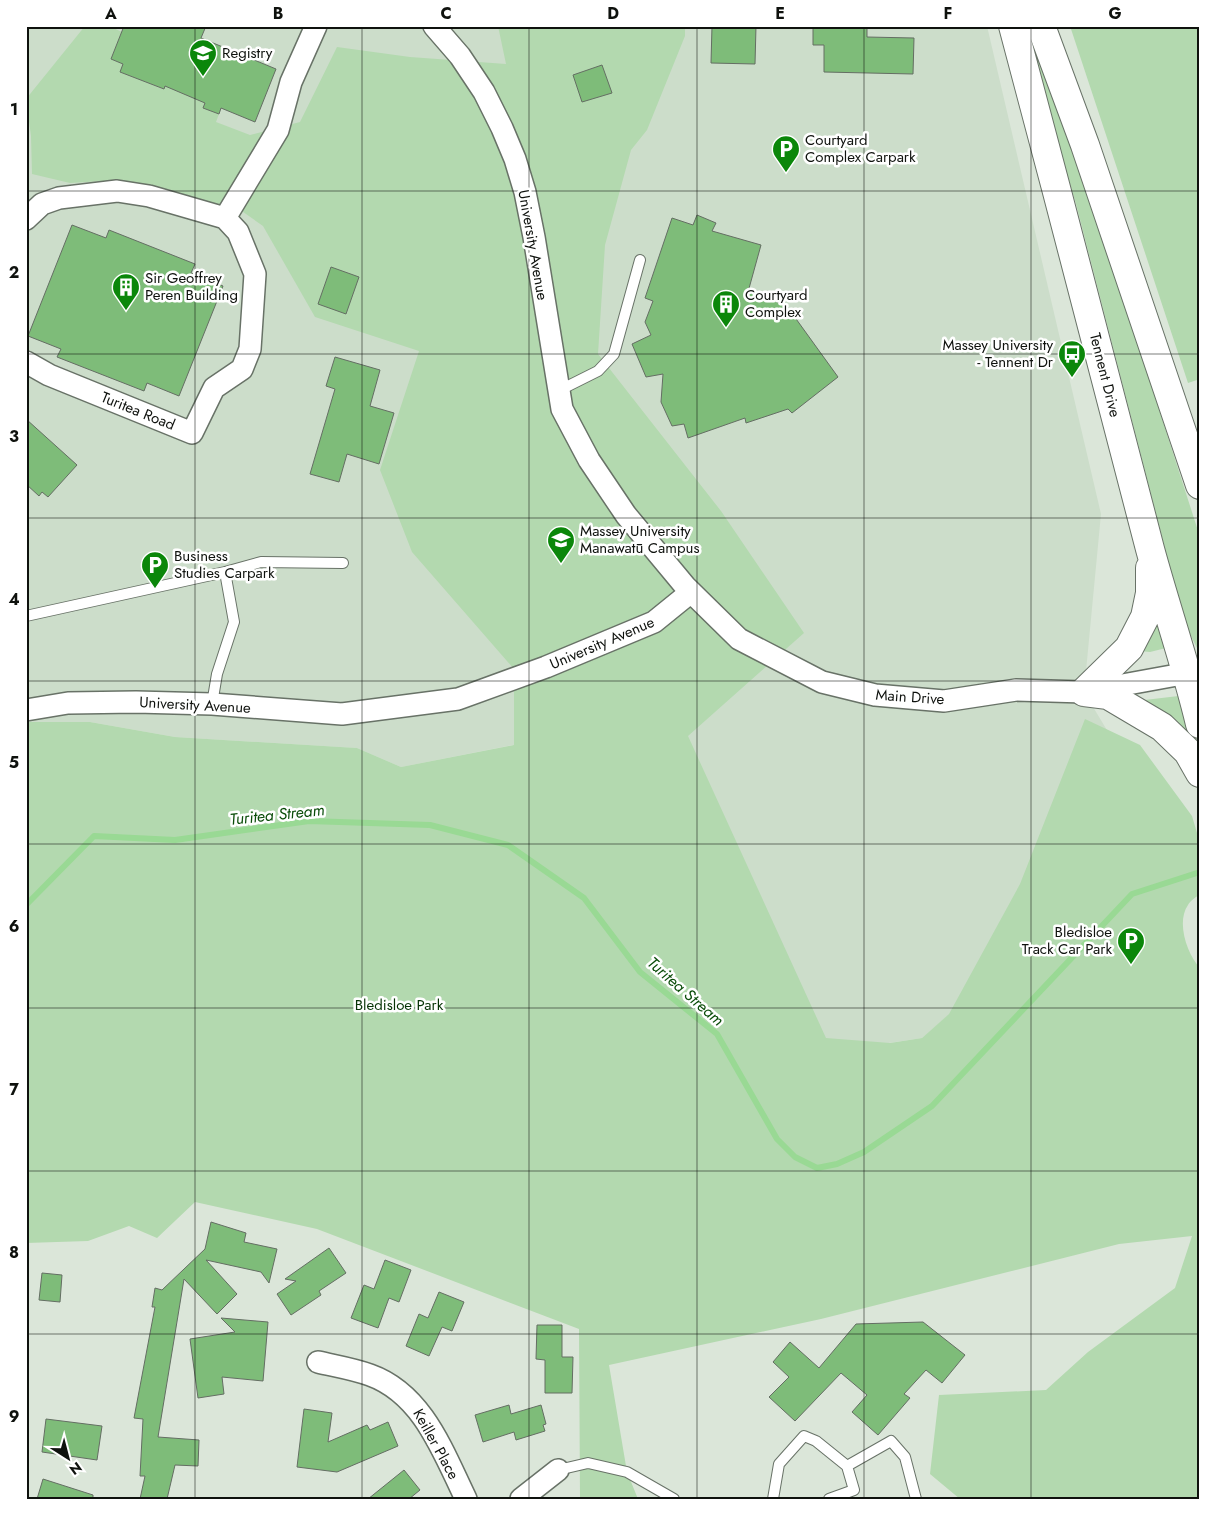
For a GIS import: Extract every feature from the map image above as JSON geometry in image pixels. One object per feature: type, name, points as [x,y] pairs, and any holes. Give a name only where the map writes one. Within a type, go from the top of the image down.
[{"type":"main road","name":"Tennent Drive","points":[[1013,26],[1065,218],[1151,552],[1196,672],[1200,724]]},
{"type":"main road","points":[[1041,26],[1085,145],[1200,484]]},
{"type":"main road","points":[[1084,692],[1129,648],[1145,617],[1150,593],[1151,552]]},
{"type":"main road","points":[[1084,692],[1108,695],[1162,727],[1188,752],[1200,773]]},
{"type":"street","points":[[26,219],[42,204],[59,198],[117,191],[149,196],[225,218],[278,130],[291,82],[316,26]]},
{"type":"street","name":"University Avenue","points":[[26,710],[68,702],[212,704],[342,714],[458,699],[546,667],[654,622],[691,592],[631,522],[594,468],[562,409],[534,237],[525,192],[515,159],[502,128],[480,86],[460,56],[434,26]]},
{"type":"street","name":"Turitea Road","points":[[26,362],[49,374],[192,433],[214,388],[242,369],[250,349],[255,274],[238,232],[225,218]]},
{"type":"street","name":"Main Drive","points":[[691,592],[739,638],[822,682],[875,695],[944,701],[1016,690],[1084,692],[1196,672]]},
{"type":"street","name":"Keiller Place","points":[[318,1362],[371,1375],[395,1388],[415,1404],[440,1446],[466,1499]]},
{"type":"street","points":[[521,1499],[558,1470]]},
{"type":"lane","points":[[558,391],[598,371],[614,354],[640,260]]},
{"type":"lane","points":[[26,616],[225,572],[261,562],[343,563]]},
{"type":"lane","points":[[212,704],[216,674],[234,622],[225,572]]},
{"type":"lane","points":[[773,1499],[779,1464],[804,1436],[816,1441],[847,1466],[854,1490],[862,1499]]},
{"type":"lane","points":[[847,1466],[891,1440],[905,1457],[916,1499]]},
{"type":"lane","points":[[558,1470],[588,1463],[627,1472],[674,1499]]},
{"type":"lane","points":[[829,1499],[854,1490]]},
{"type":"shaded area","name":"Massey University Manawatū Campus","points":[[26,26],[987,26],[1101,514],[1084,692],[1172,838],[1045,931],[922,1038],[783,1059],[513,745],[401,767],[357,748],[175,737],[90,722],[26,722]]},
{"type":"green space","name":"Bledisloe Park","points":[[85,26],[109,26],[122,32],[111,59],[123,64],[121,72],[163,89],[166,82],[205,103],[203,108],[219,114],[216,122],[250,135],[300,122],[337,47],[410,57],[506,64],[498,26],[685,26],[685,36],[647,130],[631,150],[605,245],[598,354],[721,511],[804,633],[688,736],[826,1038],[890,1043],[922,1038],[949,1014],[1020,884],[1085,719],[1140,745],[1192,816],[1200,843],[1200,894],[1193,899],[1185,912],[1183,929],[1187,946],[1200,968],[1200,1499],[960,1499],[930,1474],[939,1395],[1046,1390],[1088,1352],[1175,1288],[1192,1236],[1119,1244],[821,1319],[609,1365],[627,1472],[638,1499],[580,1499],[579,1329],[317,1229],[195,1202],[157,1238],[129,1226],[88,1241],[26,1243],[26,722],[90,722],[175,737],[357,748],[401,767],[514,745],[514,669],[412,552],[380,470],[419,351],[315,317],[263,226],[226,200],[222,205],[214,205],[171,190],[137,183],[104,181],[70,183],[32,174],[31,136],[26,99]]},
{"type":"green space","points":[[1023,26],[1030,26],[1139,347],[1200,537],[1200,654],[1184,622],[1076,204]]},
{"type":"green space","points":[[1070,26],[1200,26],[1200,379],[1188,383]]},
{"type":"green space","points":[[1154,604],[1174,646],[1150,652],[1139,651]]},
{"type":"green space","points":[[1187,695],[1197,741],[1195,742],[1176,720],[1136,701]]},
{"type":"building","name":"Registry","points":[[124,26],[206,26],[201,38],[276,69],[255,122],[221,108],[219,114],[203,108],[205,103],[165,86],[164,89],[120,72],[123,64],[111,59]]},
{"type":"building","points":[[712,26],[756,26],[755,64],[711,63]]},
{"type":"building","points":[[813,26],[867,26],[867,37],[914,38],[913,74],[824,72],[824,45],[813,45]]},
{"type":"building","points":[[602,65],[612,93],[582,102],[573,75]]},
{"type":"building","name":"Courtyard Complex","points":[[697,215],[716,223],[712,231],[761,245],[748,292],[786,305],[838,377],[792,413],[788,409],[746,423],[745,418],[688,438],[684,424],[672,426],[661,402],[663,374],[646,377],[632,344],[651,335],[645,322],[653,301],[645,298],[672,218],[693,225]]},
{"type":"building","name":"Sir Geoffrey Peren Building","points":[[72,225],[106,238],[109,230],[195,264],[191,273],[223,286],[179,396],[147,383],[144,391],[57,357],[61,349],[28,336]]},
{"type":"building","points":[[331,267],[359,277],[346,314],[318,304]]},
{"type":"building","points":[[335,357],[380,370],[370,406],[394,413],[379,464],[347,454],[339,482],[310,474],[335,389],[326,386]]},
{"type":"building","points":[[26,419],[77,465],[48,497],[42,492],[39,496],[26,484]]},
{"type":"building","points":[[211,1222],[246,1233],[244,1242],[277,1249],[269,1283],[261,1272],[206,1260],[237,1294],[217,1314],[184,1279],[158,1437],[199,1440],[198,1466],[175,1465],[167,1499],[140,1499],[145,1476],[140,1476],[143,1419],[134,1418],[155,1307],[152,1307],[155,1288],[162,1290],[205,1249]]},
{"type":"building","points":[[329,1248],[346,1273],[319,1291],[321,1295],[291,1315],[277,1294],[296,1281],[285,1279]]},
{"type":"building","points":[[385,1260],[411,1270],[399,1302],[389,1298],[378,1328],[351,1318],[364,1285],[374,1289]]},
{"type":"building","points":[[42,1273],[62,1275],[60,1302],[39,1300]]},
{"type":"building","points":[[439,1292],[464,1302],[452,1331],[442,1327],[429,1356],[406,1346],[419,1314],[428,1318]]},
{"type":"building","points":[[221,1318],[268,1322],[263,1381],[222,1377],[224,1394],[198,1398],[190,1339],[235,1332]]},
{"type":"building","points":[[923,1322],[965,1355],[942,1383],[926,1370],[904,1394],[910,1398],[878,1435],[852,1412],[867,1395],[841,1373],[795,1421],[769,1397],[789,1377],[773,1362],[790,1342],[819,1368],[856,1324]]},
{"type":"building","points":[[537,1325],[562,1325],[562,1357],[573,1357],[572,1393],[545,1393],[545,1360],[536,1359]]},
{"type":"building","points":[[509,1405],[511,1414],[541,1405],[546,1424],[543,1425],[545,1431],[516,1440],[514,1432],[483,1442],[475,1415]]},
{"type":"building","points":[[304,1409],[332,1413],[328,1442],[367,1425],[370,1430],[388,1422],[398,1446],[337,1472],[297,1467]]},
{"type":"building","points":[[46,1419],[102,1426],[97,1460],[42,1452]]},
{"type":"building","points":[[404,1470],[420,1490],[409,1499],[368,1499]]},
{"type":"building","points":[[43,1479],[93,1495],[93,1499],[37,1499]]},
{"type":"waterway","name":"Turitea Stream","points":[[26,905],[94,836],[175,840],[309,821],[430,825],[508,845],[584,898],[640,972],[717,1034],[777,1139],[795,1157],[817,1168],[837,1164],[864,1152],[932,1106],[1132,894],[1200,872]]},
{"type":"place","name":"Registry","points":[[203,77]]},
{"type":"place","name":"Courtyard Complex Carpark","points":[[786,173]]},
{"type":"place","name":"Sir Geoffrey Peren Building","points":[[126,311]]},
{"type":"place","name":"Courtyard Complex","points":[[726,328]]},
{"type":"place","name":"Massey University - Tennent Dr","points":[[1072,378]]},
{"type":"place","name":"Massey University Manawatū Campus","points":[[561,564]]},
{"type":"place","name":"Business Studies Carpark","points":[[155,589]]},
{"type":"place","name":"Bledisloe Track Car Park","points":[[1131,965]]}]
